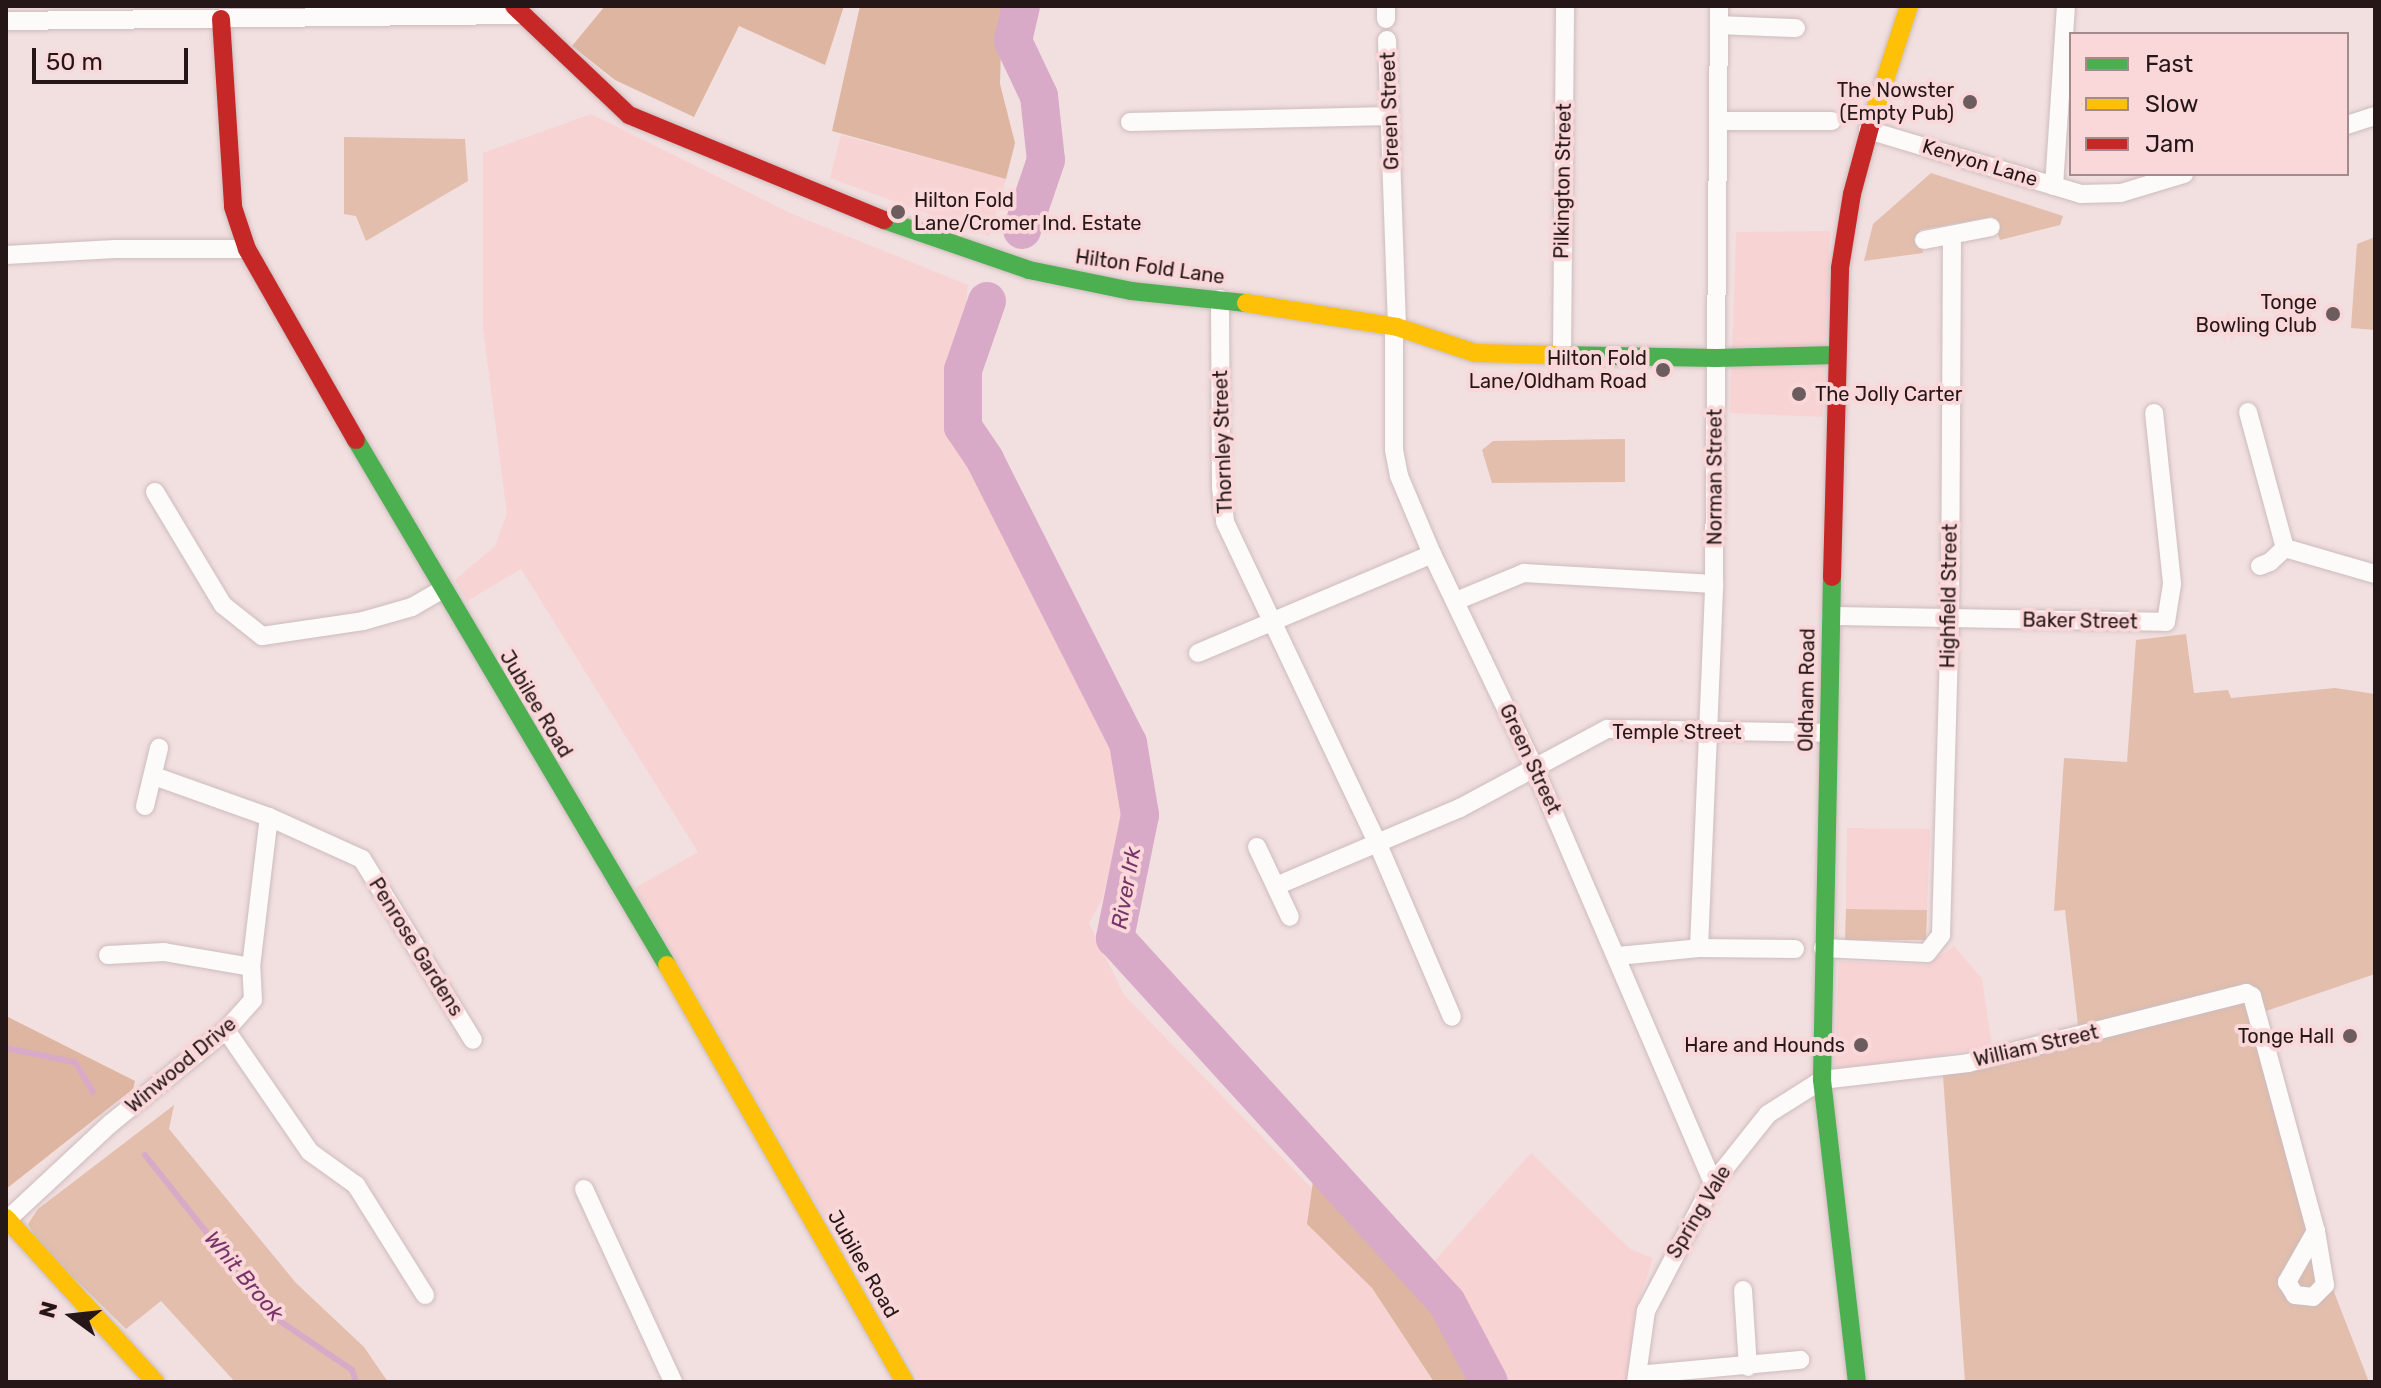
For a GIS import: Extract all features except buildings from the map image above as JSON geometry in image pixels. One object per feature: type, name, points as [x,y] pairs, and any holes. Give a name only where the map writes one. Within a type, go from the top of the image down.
[{"type":"street","name":"Pilkington Street","points":[[1562,355],[1565,6]]},
{"type":"street","name":"Oldham Road","points":[[1857,1382],[1822,1080],[1840,268],[1852,194],[1868,130],[1909,6]]},
{"type":"street","points":[[2054,186],[2066,6]]},
{"type":"street","name":"Hilton Fold Lane","points":[[517,11],[629,115],[784,181],[939,241],[1029,270],[1131,291],[1220,299],[1395,327],[1475,353],[1716,358],[1837,355]]},
{"type":"street","points":[[6,21],[517,11]]},
{"type":"street","points":[[1719,16],[1796,28]]},
{"type":"street","name":"Norman Street","points":[[1699,948],[1714,584],[1719,16]]},
{"type":"street","name":"Jubilee Road","points":[[221,19],[233,207],[247,249],[442,590],[687,998],[905,1382]]},
{"type":"street","name":"Green Street","points":[[1387,40],[1395,327],[1395,463],[1432,554],[1534,767],[1618,956],[1713,1183]]},
{"type":"street","points":[[1130,122],[1390,116]]},
{"type":"street","points":[[2349,124],[2375,116]]},
{"type":"street","points":[[1718,121],[1832,121]]},
{"type":"street","name":"Kenyon Lane","points":[[1868,130],[2081,194],[2121,193],[2177,176]]},
{"type":"street","points":[[1924,240],[1991,227]]},
{"type":"street","name":"Highfield Street","points":[[1823,948],[1927,953],[1941,935],[1950,618],[1952,235]]},
{"type":"street","points":[[6,255],[115,249],[247,249]]},
{"type":"street","name":"Thornley Street","points":[[1220,299],[1222,505],[1225,522],[1377,842],[1452,1017]]},
{"type":"street","points":[[2248,412],[2285,548]]},
{"type":"street","name":"Baker Street","points":[[1831,616],[2166,622],[2172,583],[2154,413]]},
{"type":"street","points":[[155,492],[223,605],[262,636],[363,621],[412,607],[442,590]]},
{"type":"street","points":[[2260,566],[2270,562],[2285,548]]},
{"type":"street","points":[[2285,548],[2375,574]]},
{"type":"street","points":[[1198,653],[1432,554]]},
{"type":"street","points":[[1456,601],[1524,573],[1714,584]]},
{"type":"street","name":"Temple Street","points":[[1276,886],[1460,808],[1607,729],[1829,733]]},
{"type":"street","points":[[145,806],[159,748]]},
{"type":"street","name":"Penrose Gardens","points":[[154,776],[269,817],[362,859],[473,1040]]},
{"type":"street","name":"Winwood Drive","points":[[6,1219],[110,1124],[226,1030],[253,1000],[251,967],[269,817]]},
{"type":"street","points":[[1257,847],[1290,917]]},
{"type":"street","points":[[1618,956],[1699,948],[1795,949]]},
{"type":"street","points":[[108,955],[164,952],[251,967]]},
{"type":"street","name":"William Street","points":[[1822,1080],[1968,1063],[2246,993],[2252,996],[2316,1231]]},
{"type":"street","points":[[226,1030],[310,1152],[356,1185],[425,1295]]},
{"type":"street","name":"Spring Vale","points":[[1636,1378],[1646,1311],[1713,1183],[1768,1114],[1822,1080]]},
{"type":"street","points":[[584,1189],[673,1382]]},
{"type":"street","points":[[6,1219],[145,1379]]},
{"type":"street","points":[[1743,1290],[1748,1367]]},
{"type":"street","points":[[1636,1378],[1800,1360]]},
{"type":"shaded area","points":[[605,6],[844,6],[825,65],[739,26],[694,117],[615,80],[572,46]]},
{"type":"shaded area","points":[[860,6],[1008,6],[1001,47],[1000,84],[1015,143],[1006,179],[832,131]]},
{"type":"shaded area","points":[[591,114],[790,213],[968,285],[956,403],[959,431],[1083,664],[1126,758],[1120,831],[1102,900],[1089,923],[1124,995],[1359,1237],[1412,1286],[1531,1153],[1630,1249],[1653,1258],[1635,1313],[1628,1382],[920,1382],[635,888],[698,852],[521,569],[467,601],[455,580],[495,546],[507,514],[483,328],[483,153]]},
{"type":"shaded area","points":[[841,135],[1006,179],[989,236],[830,178]]},
{"type":"shaded area","points":[[344,137],[465,139],[468,181],[366,241],[356,216],[344,214]]},
{"type":"shaded area","points":[[1931,173],[2063,216],[2060,225],[2000,240],[1992,217],[1920,230],[1923,253],[1864,261],[1873,224]]},
{"type":"shaded area","points":[[1830,231],[1823,417],[1730,413],[1736,232]]},
{"type":"shaded area","points":[[2375,237],[2375,330],[2351,328],[2357,244]]},
{"type":"shaded area","points":[[1625,439],[1625,482],[1492,483],[1482,450],[1493,441]]},
{"type":"shaded area","points":[[2186,634],[2194,693],[2228,690],[2231,698],[2335,688],[2375,694],[2375,974],[2263,1012],[2306,1220],[2369,1382],[1965,1382],[1943,1076],[2078,1025],[2065,910],[2054,911],[2064,758],[2127,762],[2136,640]]},
{"type":"shaded area","points":[[1847,828],[1930,829],[1927,910],[1846,909]]},
{"type":"shaded area","points":[[1846,909],[1927,910],[1926,940],[1845,940]]},
{"type":"shaded area","points":[[1954,946],[1982,979],[1992,1046],[1834,1075],[1839,961],[1926,965]]},
{"type":"shaded area","points":[[6,1016],[135,1081],[133,1089],[6,1189]]},
{"type":"shaded area","points":[[174,1105],[169,1129],[296,1283],[364,1347],[388,1382],[235,1382],[161,1301],[126,1329],[38,1243],[28,1224],[38,1209]]},
{"type":"shaded area","points":[[1314,1174],[1391,1255],[1464,1314],[1499,1382],[1434,1382],[1372,1288],[1307,1224]]},
{"type":"waterway","name":"River Irk","points":[[1021,6],[1013,41],[1039,96],[1046,160],[1022,230]]},
{"type":"waterway","name":"River Irk","points":[[987,301],[963,370],[963,427],[985,460],[1128,743],[1140,815],[1115,938],[1447,1303],[1489,1382]]},
{"type":"waterway","name":"Whit Brook","points":[[6,1048],[75,1062],[93,1092]]},
{"type":"waterway","name":"Whit Brook","points":[[145,1155],[274,1317],[352,1370],[356,1382]]},
{"type":"traffic: fast","points":[[884,220],[1029,270],[1131,291],[1246,303]]},
{"type":"traffic: fast","points":[[1560,355],[1716,358],[1837,355]]},
{"type":"traffic: fast","points":[[356,440],[667,965]]},
{"type":"traffic: fast","points":[[1832,577],[1822,1080],[1857,1382]]},
{"type":"traffic: slow","points":[[1872,120],[1909,6]]},
{"type":"traffic: slow","points":[[1246,303],[1397,327],[1475,353],[1560,355]]},
{"type":"traffic: slow","points":[[667,965],[905,1382]]},
{"type":"traffic: slow","points":[[6,1218],[155,1382]]},
{"type":"traffic: jam","points":[[514,6],[629,115],[884,220]]},
{"type":"traffic: jam","points":[[221,19],[233,207],[247,249],[356,440]]},
{"type":"traffic: jam","points":[[1832,577],[1840,268],[1852,194],[1872,120]]},
{"type":"place","name":"The Nowster (Empty Pub)","points":[[1970,102]]},
{"type":"place","name":"Hilton Fold Lane/Cromer Ind. Estate","points":[[898,212]]},
{"type":"place","name":"Tonge Bowling Club","points":[[2333,314]]},
{"type":"place","name":"Hilton Fold Lane/Oldham Road","points":[[1663,370]]},
{"type":"place","name":"The Jolly Carter","points":[[1799,394]]},
{"type":"place","name":"Tonge Hall","points":[[2350,1036]]},
{"type":"place","name":"Hare and Hounds","points":[[1861,1045]]}]
